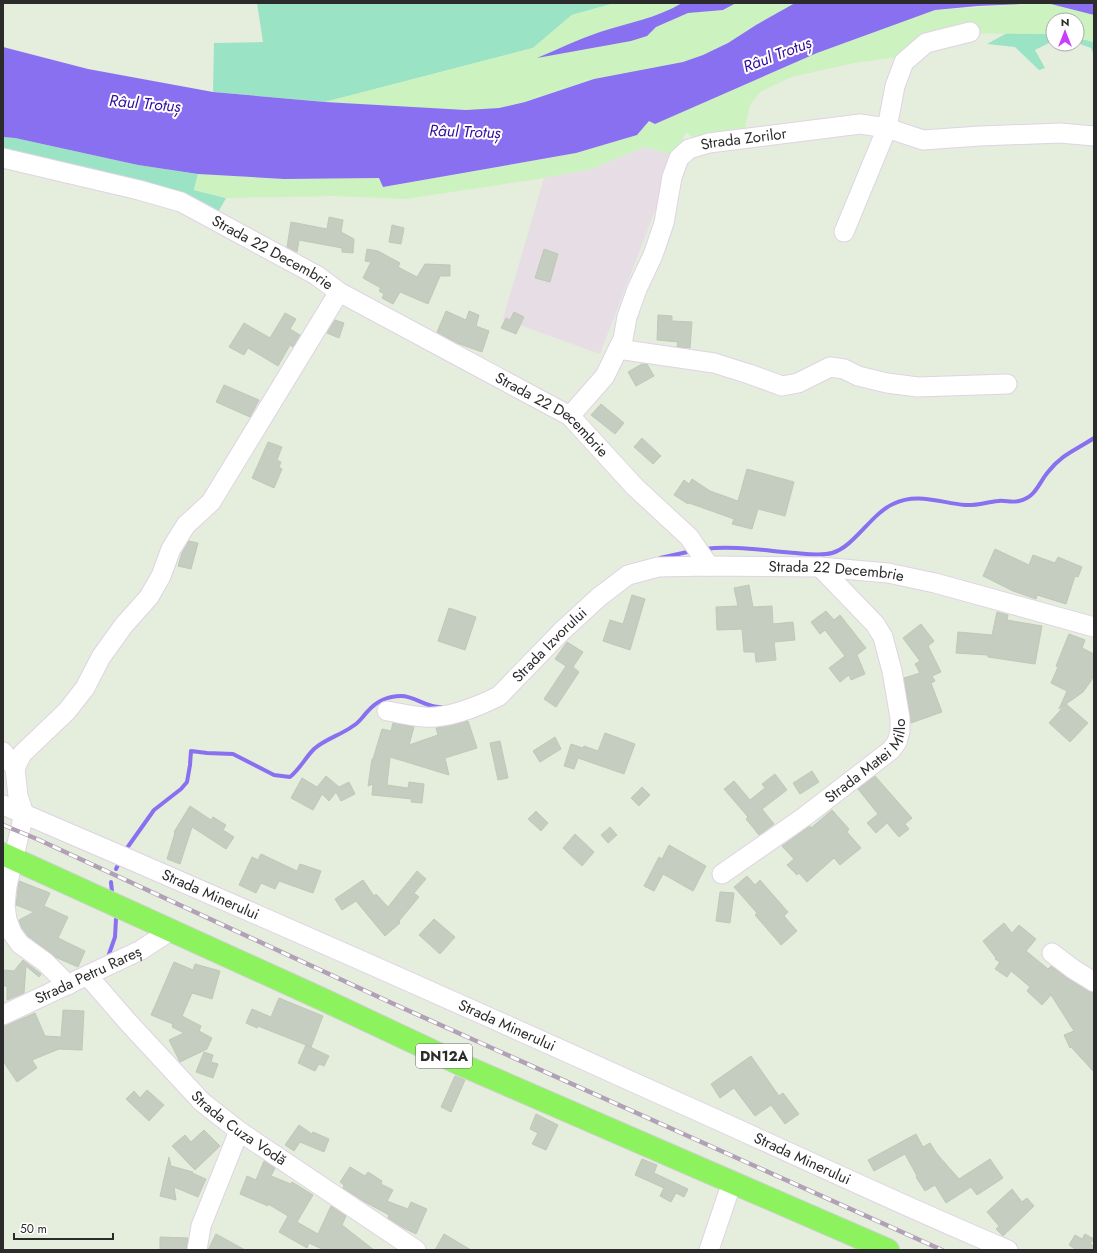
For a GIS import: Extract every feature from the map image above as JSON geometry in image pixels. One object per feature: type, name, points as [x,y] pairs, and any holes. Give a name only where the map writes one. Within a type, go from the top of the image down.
[{"type":"main road","name":"DN12A","points":[[9,857],[310,993],[462,1064],[888,1250]]},
{"type":"street","points":[[844,232],[887,128],[895,86],[904,62],[926,43],[970,32]]},
{"type":"street","name":"Strada Zorilor","points":[[570,416],[605,376],[618,350],[627,317],[637,289],[653,255],[664,223],[672,177],[679,158],[689,149],[709,143],[860,124],[887,128],[923,140],[1060,133],[1094,136]]},
{"type":"street","name":"Strada 22 Decembrie","points":[[3,158],[139,190],[181,202],[316,275],[339,292],[570,416],[635,487],[689,537],[702,556],[881,572],[1094,627]]},
{"type":"street","points":[[15,768],[22,754],[67,711],[85,688],[101,657],[124,625],[149,597],[161,576],[171,549],[186,525],[210,502],[339,292]]},
{"type":"street","points":[[618,350],[714,363],[782,386],[798,383],[830,367],[844,369],[858,376],[888,383],[918,387],[1007,384]]},
{"type":"street","name":"Strada Izvorului","points":[[387,711],[426,717],[450,714],[486,703],[499,696],[562,630],[599,597],[628,575],[702,556]]},
{"type":"street","name":"Strada Matei Millo","points":[[722,874],[810,812],[891,750],[897,742],[900,731],[900,718],[892,671],[883,637],[875,624],[820,567]]},
{"type":"street","points":[[3,752],[15,768],[18,796],[24,814],[9,857],[5,905],[7,920],[12,933],[20,944],[42,959],[68,984]]},
{"type":"street","name":"Strada Minerului","points":[[3,805],[655,1091],[944,1223],[1008,1250]]},
{"type":"street","name":"Strada Petru Rareș","points":[[3,1015],[141,950],[170,931]]},
{"type":"street","points":[[1052,953],[1073,969],[1094,982]]},
{"type":"street","name":"Strada Cuza Vodă","points":[[88,976],[127,1021],[202,1102],[239,1131],[416,1250]]},
{"type":"street","points":[[197,1250],[201,1226],[239,1131]]},
{"type":"street","points":[[709,1250],[732,1182]]},
{"type":"shaded area","points":[[257,3],[615,3],[572,15],[533,48],[325,102],[213,92],[214,43],[263,42]]},
{"type":"shaded area","points":[[1007,33],[1045,34],[1045,45],[1035,50],[1045,68],[1039,70],[1015,47],[987,44]]},
{"type":"shaded area","points":[[1085,40],[1094,42],[1094,56],[1091,48],[1085,46]]},
{"type":"shaded area","points":[[3,137],[15,138],[138,165],[198,174],[194,190],[226,198],[211,225],[176,206],[3,164]]},
{"type":"shaded area","points":[[645,147],[676,156],[600,354],[503,319],[544,178],[591,169]]},
{"type":"sand","points":[[615,3],[682,3],[639,22],[647,36],[656,27],[688,13],[723,10],[736,3],[795,3],[728,43],[703,55],[683,62],[594,79],[525,102],[499,108],[466,110],[325,102],[533,48],[572,15]]},
{"type":"sand","points":[[1047,3],[1082,12],[1045,12],[1045,34],[933,33],[926,53],[854,63],[791,77],[760,92],[750,105],[744,131],[699,142],[686,132],[676,156],[645,147],[591,169],[544,178],[405,199],[336,196],[226,198],[194,190],[198,174],[284,179],[380,178],[384,187],[576,153],[637,135],[649,121],[655,124],[817,53],[935,10]]},
{"type":"sand","points":[[1085,13],[1094,15],[1094,42],[1085,39]]},
{"type":"water","points":[[682,3],[736,3],[723,10],[688,13],[656,27],[647,36],[631,41],[537,58],[592,35],[663,13]]},
{"type":"water","name":"Râul Trotuș","points":[[795,3],[1047,3],[978,6],[935,10],[817,53],[655,124],[649,121],[637,135],[576,153],[383,187],[379,178],[284,179],[198,174],[138,165],[15,138],[3,137],[3,47],[88,69],[213,92],[325,102],[466,110],[499,108],[525,102],[594,79],[683,62],[703,55],[728,43]]},
{"type":"water","points":[[1047,3],[1094,3],[1094,15]]},
{"type":"building","points":[[329,217],[343,220],[341,232],[354,239],[353,253],[342,252],[342,248],[299,240],[297,252],[287,247],[291,222],[327,229]]},
{"type":"building","points":[[392,225],[404,228],[401,244],[389,242]]},
{"type":"building","points":[[367,249],[378,251],[400,263],[398,267],[417,277],[425,264],[450,265],[450,276],[440,276],[428,304],[400,292],[393,304],[382,298],[384,294],[379,291],[381,288],[363,278],[371,262],[365,261]]},
{"type":"building","points":[[544,249],[558,254],[550,282],[535,278]]},
{"type":"building","points":[[446,311],[466,320],[469,311],[479,315],[476,326],[489,331],[482,352],[457,343],[437,332]]},
{"type":"building","points":[[514,312],[524,317],[516,334],[501,328],[506,318],[510,320]]},
{"type":"building","points":[[285,313],[296,319],[290,329],[300,335],[293,347],[290,345],[278,366],[248,348],[244,355],[229,347],[244,323],[270,338]]},
{"type":"building","points":[[658,315],[672,316],[672,321],[692,322],[690,348],[677,347],[678,342],[657,340]]},
{"type":"building","points":[[335,320],[344,323],[339,338],[327,333]]},
{"type":"building","points":[[642,364],[647,364],[654,376],[636,386],[628,372]]},
{"type":"building","points":[[224,385],[259,400],[250,417],[216,402]]},
{"type":"building","points":[[601,404],[624,423],[615,434],[591,415]]},
{"type":"building","points":[[642,438],[661,456],[653,464],[634,447]]},
{"type":"building","points":[[268,442],[282,447],[277,460],[281,462],[279,467],[282,469],[274,488],[252,478]]},
{"type":"building","points":[[747,469],[794,482],[785,516],[758,509],[752,529],[732,524],[734,519],[689,503],[688,504],[674,495],[684,480],[689,484],[692,479],[710,491],[738,501]]},
{"type":"building","points":[[189,541],[198,543],[191,569],[178,566],[182,553]]},
{"type":"building","points":[[995,549],[1029,565],[1033,555],[1055,563],[1058,557],[1082,567],[1078,577],[1075,576],[1066,604],[1037,595],[1036,599],[1013,591],[983,576]]},
{"type":"building","points":[[749,585],[753,607],[772,606],[773,624],[793,622],[795,640],[774,642],[776,660],[756,662],[755,652],[744,652],[742,629],[717,630],[716,607],[738,606],[734,588]]},
{"type":"building","points":[[632,595],[645,599],[630,650],[603,641],[610,620],[623,624]]},
{"type":"building","points":[[449,608],[476,617],[465,650],[438,641]]},
{"type":"building","points":[[826,611],[834,620],[840,615],[866,648],[857,655],[865,674],[851,680],[849,675],[840,682],[829,668],[845,656],[825,630],[820,634],[811,622]]},
{"type":"building","points":[[997,612],[1008,615],[1007,620],[1042,626],[1035,664],[988,657],[988,655],[956,653],[958,632],[992,635]]},
{"type":"building","points":[[921,624],[934,641],[928,646],[941,672],[932,676],[935,681],[931,683],[942,712],[911,723],[904,678],[920,673],[915,664],[920,661],[903,638]]},
{"type":"building","points":[[1069,634],[1085,640],[1082,648],[1094,654],[1094,675],[1083,692],[1059,709],[1067,691],[1051,683]]},
{"type":"building","points":[[567,642],[583,652],[573,667],[579,672],[556,707],[544,699],[566,666],[555,659]]},
{"type":"building","points":[[1066,704],[1088,723],[1070,742],[1049,723]]},
{"type":"building","points":[[468,721],[477,748],[445,758],[449,775],[390,757],[387,785],[408,788],[409,782],[424,784],[422,803],[411,802],[412,799],[372,795],[373,784],[368,786],[372,759],[382,729],[391,731],[393,723],[414,727],[409,745],[438,735],[436,728]]},
{"type":"building","points":[[605,733],[635,744],[624,774],[578,758],[574,769],[564,766],[571,744],[583,748],[584,746],[598,751]]},
{"type":"building","points":[[555,737],[561,749],[540,762],[533,751]]},
{"type":"building","points":[[500,741],[508,778],[498,780],[490,743]]},
{"type":"building","points":[[812,771],[819,782],[800,794],[793,783]]},
{"type":"building","points":[[775,774],[787,790],[762,809],[774,824],[759,835],[746,819],[748,817],[724,789],[734,781],[750,800],[765,788],[762,784]]},
{"type":"building","points":[[326,776],[339,787],[349,782],[355,794],[341,801],[336,792],[329,801],[322,794],[313,810],[291,798],[302,778],[317,787]]},
{"type":"building","points":[[875,776],[912,818],[905,824],[909,829],[899,837],[887,823],[876,833],[867,823],[878,814],[858,789]]},
{"type":"building","points":[[642,787],[650,795],[639,806],[631,798]]},
{"type":"building","points":[[190,806],[211,820],[213,817],[226,825],[223,830],[234,837],[226,849],[192,827],[180,864],[167,859],[175,833],[174,832]]},
{"type":"building","points":[[832,810],[849,829],[847,832],[861,848],[840,865],[834,858],[807,882],[799,873],[797,875],[787,865],[794,859],[782,846],[810,826],[811,828]]},
{"type":"building","points":[[536,811],[548,823],[541,831],[528,819]]},
{"type":"building","points":[[610,827],[617,835],[608,843],[601,835]]},
{"type":"building","points":[[575,834],[594,852],[582,866],[563,848]]},
{"type":"building","points":[[669,845],[706,866],[693,891],[663,874],[654,891],[644,886],[659,857],[662,859]]},
{"type":"building","points":[[261,854],[297,871],[300,864],[321,871],[313,893],[279,881],[275,889],[261,883],[256,893],[239,885],[252,857],[258,860]]},
{"type":"building","points":[[417,871],[426,879],[414,893],[419,897],[399,921],[400,923],[385,936],[356,901],[342,910],[335,899],[363,880],[374,896],[376,894],[388,907]]},
{"type":"building","points":[[747,876],[755,885],[760,880],[788,912],[784,916],[797,931],[781,945],[755,915],[757,913],[734,887]]},
{"type":"building","points":[[19,881],[50,893],[44,906],[68,917],[58,938],[85,951],[78,967],[55,957],[28,936],[22,928],[19,920],[34,912],[16,905]]},
{"type":"building","points":[[720,892],[734,893],[730,923],[716,921]]},
{"type":"building","points":[[434,919],[455,937],[440,954],[419,935]]},
{"type":"building","points":[[1004,923],[1012,933],[1019,925],[1036,939],[1026,951],[1048,969],[1051,966],[1067,978],[1094,993],[1094,1072],[1071,1047],[1070,1048],[1064,1035],[1074,1031],[1051,995],[1042,1005],[1027,991],[1030,987],[1011,971],[1007,977],[995,969],[1000,962],[995,959],[996,958],[983,941]]},
{"type":"building","points":[[23,960],[41,974],[39,977],[26,966],[24,993],[7,1000],[7,986],[3,986],[3,970],[14,971]]},
{"type":"building","points":[[174,962],[193,970],[195,964],[220,971],[212,999],[192,993],[182,1016],[201,1026],[199,1031],[212,1038],[207,1049],[180,1062],[169,1040],[184,1033],[172,1027],[173,1024],[151,1015]]},
{"type":"building","points":[[279,998],[323,1016],[311,1047],[258,1026],[257,1028],[246,1023],[252,1009],[271,1017]]},
{"type":"building","points":[[63,1010],[84,1011],[82,1050],[59,1049],[32,1060],[37,1068],[17,1082],[3,1061],[3,1027],[35,1013],[45,1036],[61,1037]]},
{"type":"building","points":[[306,1045],[329,1056],[324,1066],[319,1064],[315,1071],[298,1063]]},
{"type":"building","points":[[204,1052],[213,1055],[211,1062],[218,1064],[213,1078],[196,1072]]},
{"type":"building","points":[[751,1056],[779,1096],[783,1093],[799,1114],[785,1124],[771,1105],[755,1116],[734,1088],[720,1098],[711,1084]]},
{"type":"building","points":[[455,1076],[465,1080],[451,1112],[441,1107]]},
{"type":"building","points":[[147,1090],[164,1105],[149,1121],[126,1099],[134,1091],[140,1098]]},
{"type":"building","points":[[536,1114],[558,1125],[546,1150],[532,1144],[538,1133],[530,1129]]},
{"type":"building","points":[[299,1125],[312,1134],[313,1132],[329,1139],[324,1152],[300,1142],[294,1151],[285,1145]]},
{"type":"building","points":[[204,1130],[220,1146],[195,1170],[172,1146],[185,1135],[191,1142]]},
{"type":"building","points":[[916,1134],[923,1147],[930,1143],[937,1154],[959,1179],[990,1159],[1003,1178],[977,1195],[971,1187],[946,1203],[935,1185],[925,1191],[916,1177],[917,1176],[905,1154],[874,1171],[868,1160]]},
{"type":"building","points":[[169,1157],[171,1166],[193,1172],[192,1173],[206,1179],[198,1197],[174,1187],[176,1200],[160,1196]]},
{"type":"building","points":[[642,1159],[657,1165],[654,1173],[688,1189],[684,1197],[676,1193],[671,1202],[660,1196],[664,1188],[635,1175]]},
{"type":"building","points":[[264,1161],[275,1168],[271,1176],[291,1184],[292,1182],[313,1195],[297,1222],[318,1234],[331,1206],[346,1216],[342,1225],[374,1250],[324,1250],[309,1243],[307,1248],[279,1232],[288,1216],[268,1204],[268,1206],[240,1194],[247,1176],[256,1180]]},
{"type":"building","points":[[350,1167],[365,1176],[368,1172],[382,1181],[381,1184],[393,1190],[387,1201],[408,1209],[411,1202],[427,1209],[416,1234],[388,1218],[389,1215],[343,1188],[344,1185],[340,1182]]},
{"type":"building","points":[[1012,1189],[1022,1202],[1027,1198],[1034,1206],[1003,1236],[996,1229],[999,1226],[987,1212]]},
{"type":"building","points":[[216,1234],[245,1250],[208,1250]]},
{"type":"building","points":[[444,1234],[471,1250],[435,1250]]},
{"type":"building","points":[[1085,1234],[1094,1239],[1090,1244],[1094,1246],[1094,1250],[1075,1250],[1069,1245],[1075,1235],[1082,1239]]},
{"type":"building","points":[[160,1237],[188,1238],[186,1250],[160,1250]]},
{"type":"waterway","points":[[705,549],[738,548],[819,555],[828,554],[840,550],[877,515],[893,504],[902,501],[911,499],[929,499],[969,505],[998,501],[1019,501],[1025,499],[1036,490],[1053,466],[1094,438]]},
{"type":"waterway","points":[[660,558],[692,551]]},
{"type":"waterway","points":[[127,848],[154,810],[181,789],[187,782],[191,751],[233,754],[274,775],[290,777],[297,771],[314,749],[323,742],[355,725],[371,708],[383,700],[401,696],[411,698],[431,706],[441,707]]},
{"type":"waterway","points":[[116,869],[120,861]]},
{"type":"waterway","points":[[111,882],[112,892]]},
{"type":"waterway","points":[[108,957],[115,937],[116,919]]},
{"type":"railway","points":[[3,825],[37,839],[396,1005],[942,1250]]}]
